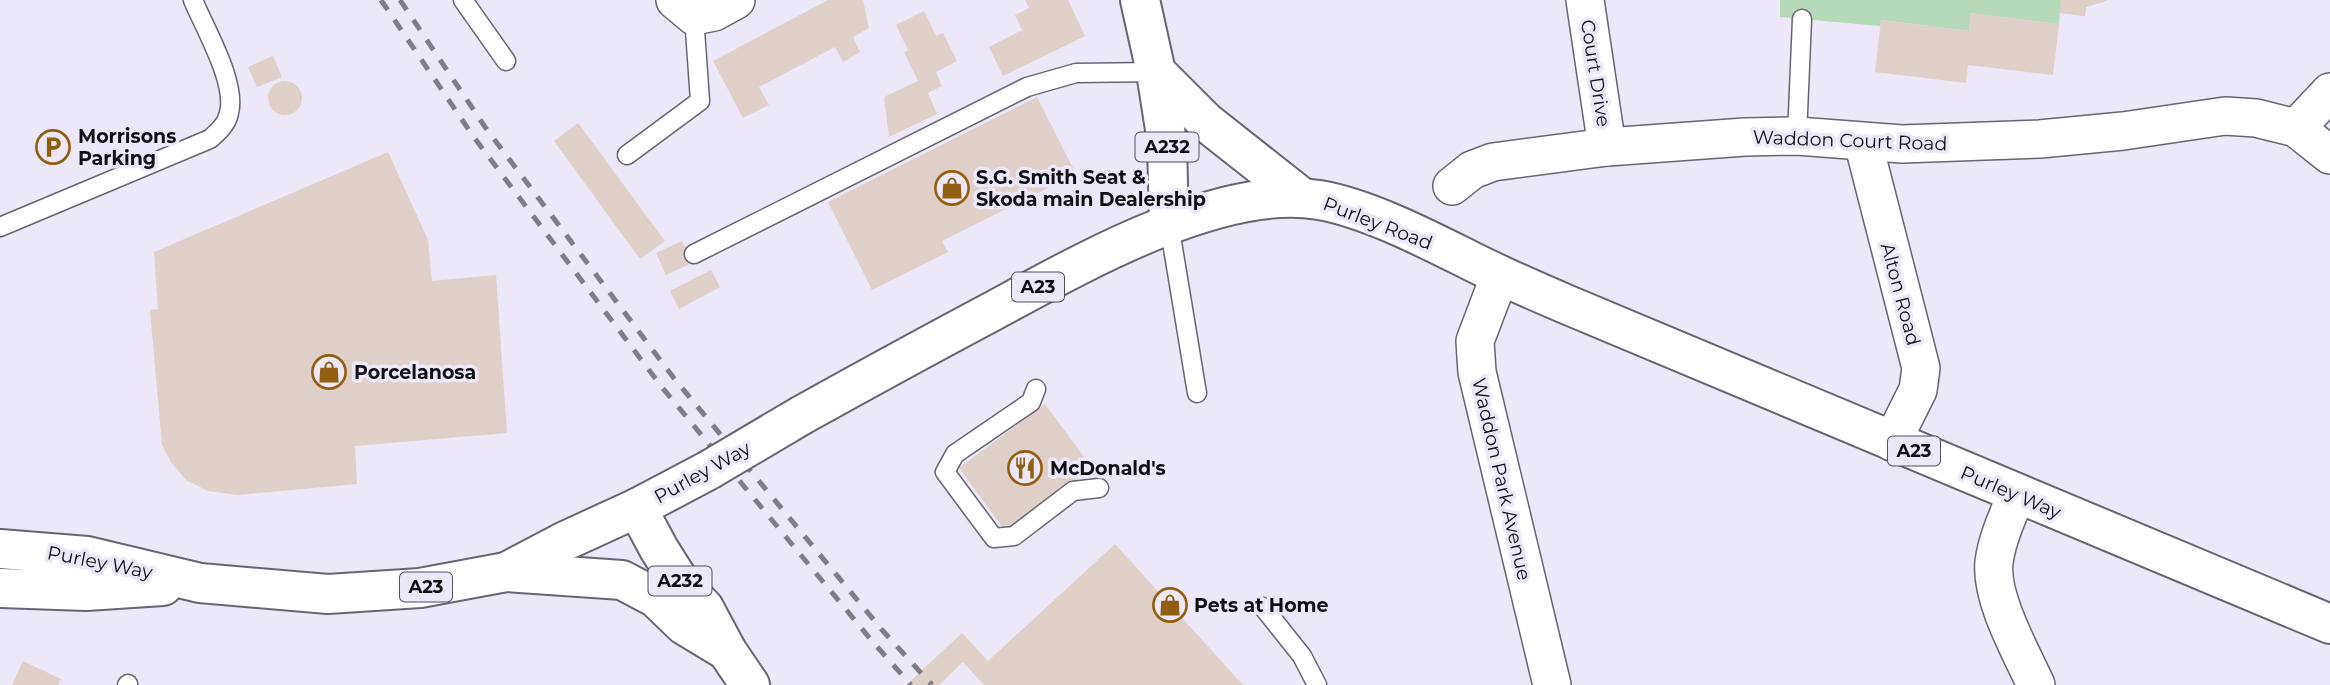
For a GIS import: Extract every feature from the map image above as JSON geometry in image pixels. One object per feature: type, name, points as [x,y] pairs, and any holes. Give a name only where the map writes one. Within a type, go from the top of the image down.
[{"type":"highway","name":"A232","points":[[1140,0],[1156,72],[1167,142],[1170,223]]},
{"type":"highway","points":[[1156,72],[1206,122],[1301,197]]},
{"type":"highway","name":"Purley Road","points":[[1170,223],[1243,202],[1301,197],[1322,200],[1408,231],[1500,275]]},
{"type":"highway","name":"Purley Way","points":[[0,548],[86,556],[200,583],[328,594],[420,588],[506,572],[709,470],[802,415],[1063,273],[1170,223]]},
{"type":"highway","name":"Purley Way","points":[[1500,275],[2330,624]]},
{"type":"highway","name":"A232","points":[[637,508],[681,584],[704,608],[727,651],[750,685]]},
{"type":"highway","points":[[506,572],[622,580],[656,598],[684,625],[727,651]]},
{"type":"highway","name":"Purley Way","points":[[0,588],[86,591],[200,583]]},
{"type":"street","points":[[684,8],[714,12],[736,0]]},
{"type":"street","name":"Court Drive","points":[[1585,0],[1607,147]]},
{"type":"street","points":[[2296,128],[2330,92]]},
{"type":"street","name":"Waddon Court Road","points":[[1452,187],[1472,170],[1493,162],[1607,147],[1797,136],[1863,142],[1936,144],[2040,139],[2123,131],[2225,116],[2256,118],[2296,128],[2330,155]]},
{"type":"street","name":"Alton Road","points":[[1863,142],[1921,368],[1919,390],[1892,442]]},
{"type":"street","name":"Waddon Park Avenue","points":[[1500,275],[1475,341],[1474,352],[1552,685]]},
{"type":"street","points":[[2017,494],[1995,553],[1993,576],[2014,637],[2036,685]]},
{"type":"lane","points":[[0,227],[210,139],[222,128],[229,114],[230,94],[193,0]]},
{"type":"lane","points":[[463,0],[506,61]]},
{"type":"lane","points":[[627,155],[700,101],[684,8]]},
{"type":"lane","points":[[1797,136],[1802,19]]},
{"type":"lane","points":[[694,254],[1027,87],[1076,73],[1156,72]]},
{"type":"lane","points":[[1170,223],[1197,393]]},
{"type":"lane","points":[[1036,389],[1031,402],[955,454],[946,472],[994,538],[1014,536],[1073,491],[1099,488]]},
{"type":"lane","points":[[1263,607],[1302,656],[1317,685]]},
{"type":"green space","points":[[1780,0],[2108,0],[2086,7],[2085,16],[2060,13],[2059,24],[1971,13],[1969,31],[1882,20],[1880,26],[1780,17]]},
{"type":"building","points":[[828,0],[863,0],[869,28],[853,37],[860,52],[843,62],[835,47],[759,87],[769,105],[743,118],[713,61]]},
{"type":"building","points":[[1025,0],[1068,0],[1085,36],[1003,76],[989,47],[1022,30],[1015,15],[1029,8]]},
{"type":"building","points":[[2061,0],[2106,1],[2085,7],[2085,16],[2060,13]]},
{"type":"building","points":[[924,11],[936,36],[943,33],[957,61],[936,72],[942,86],[928,93],[937,114],[889,137],[884,97],[918,81],[904,52],[908,50],[896,25]]},
{"type":"building","points":[[1971,13],[2059,24],[2053,75],[1968,65],[1966,83],[1875,72],[1881,20],[1969,31]]},
{"type":"building","points":[[273,56],[282,77],[257,87],[248,67]]},
{"type":"building","points":[[285,81],[297,86],[302,98],[297,110],[285,115],[273,110],[268,98],[273,86]]},
{"type":"building","name":"S.G. Smith Seat & Skoda main Dealership","points":[[1037,97],[1076,174],[942,241],[948,252],[872,290],[828,202]]},
{"type":"building","points":[[578,123],[665,241],[640,259],[554,141]]},
{"type":"building","name":"Porcelanosa","points":[[388,152],[428,240],[432,281],[496,275],[507,433],[355,446],[357,484],[238,495],[208,491],[186,480],[171,462],[162,445],[150,310],[158,309],[154,252]]},
{"type":"building","points":[[682,241],[692,263],[666,275],[656,253]]},
{"type":"building","points":[[711,270],[720,287],[679,309],[670,291]]},
{"type":"building","name":"McDonald's","points":[[1045,404],[1092,468],[1006,532],[959,468]]},
{"type":"building","points":[[1115,544],[1243,685],[984,685],[963,662],[939,685],[906,685],[962,633],[988,661]]},
{"type":"building","points":[[23,661],[61,679],[58,685],[12,685]]},
{"type":"railway","points":[[381,0],[473,136],[661,386],[911,685]]},
{"type":"railway","points":[[400,0],[485,127],[673,377],[883,631],[932,685]]},
{"type":"place","name":"Morrisons Parking","points":[[53,147]]},
{"type":"place","name":"S.G. Smith Seat & Skoda main Dealership","points":[[952,188]]},
{"type":"place","name":"Porcelanosa","points":[[329,372]]},
{"type":"place","name":"McDonald's","points":[[1025,468]]},
{"type":"place","name":"Pets at Home","points":[[1170,605]]}]
